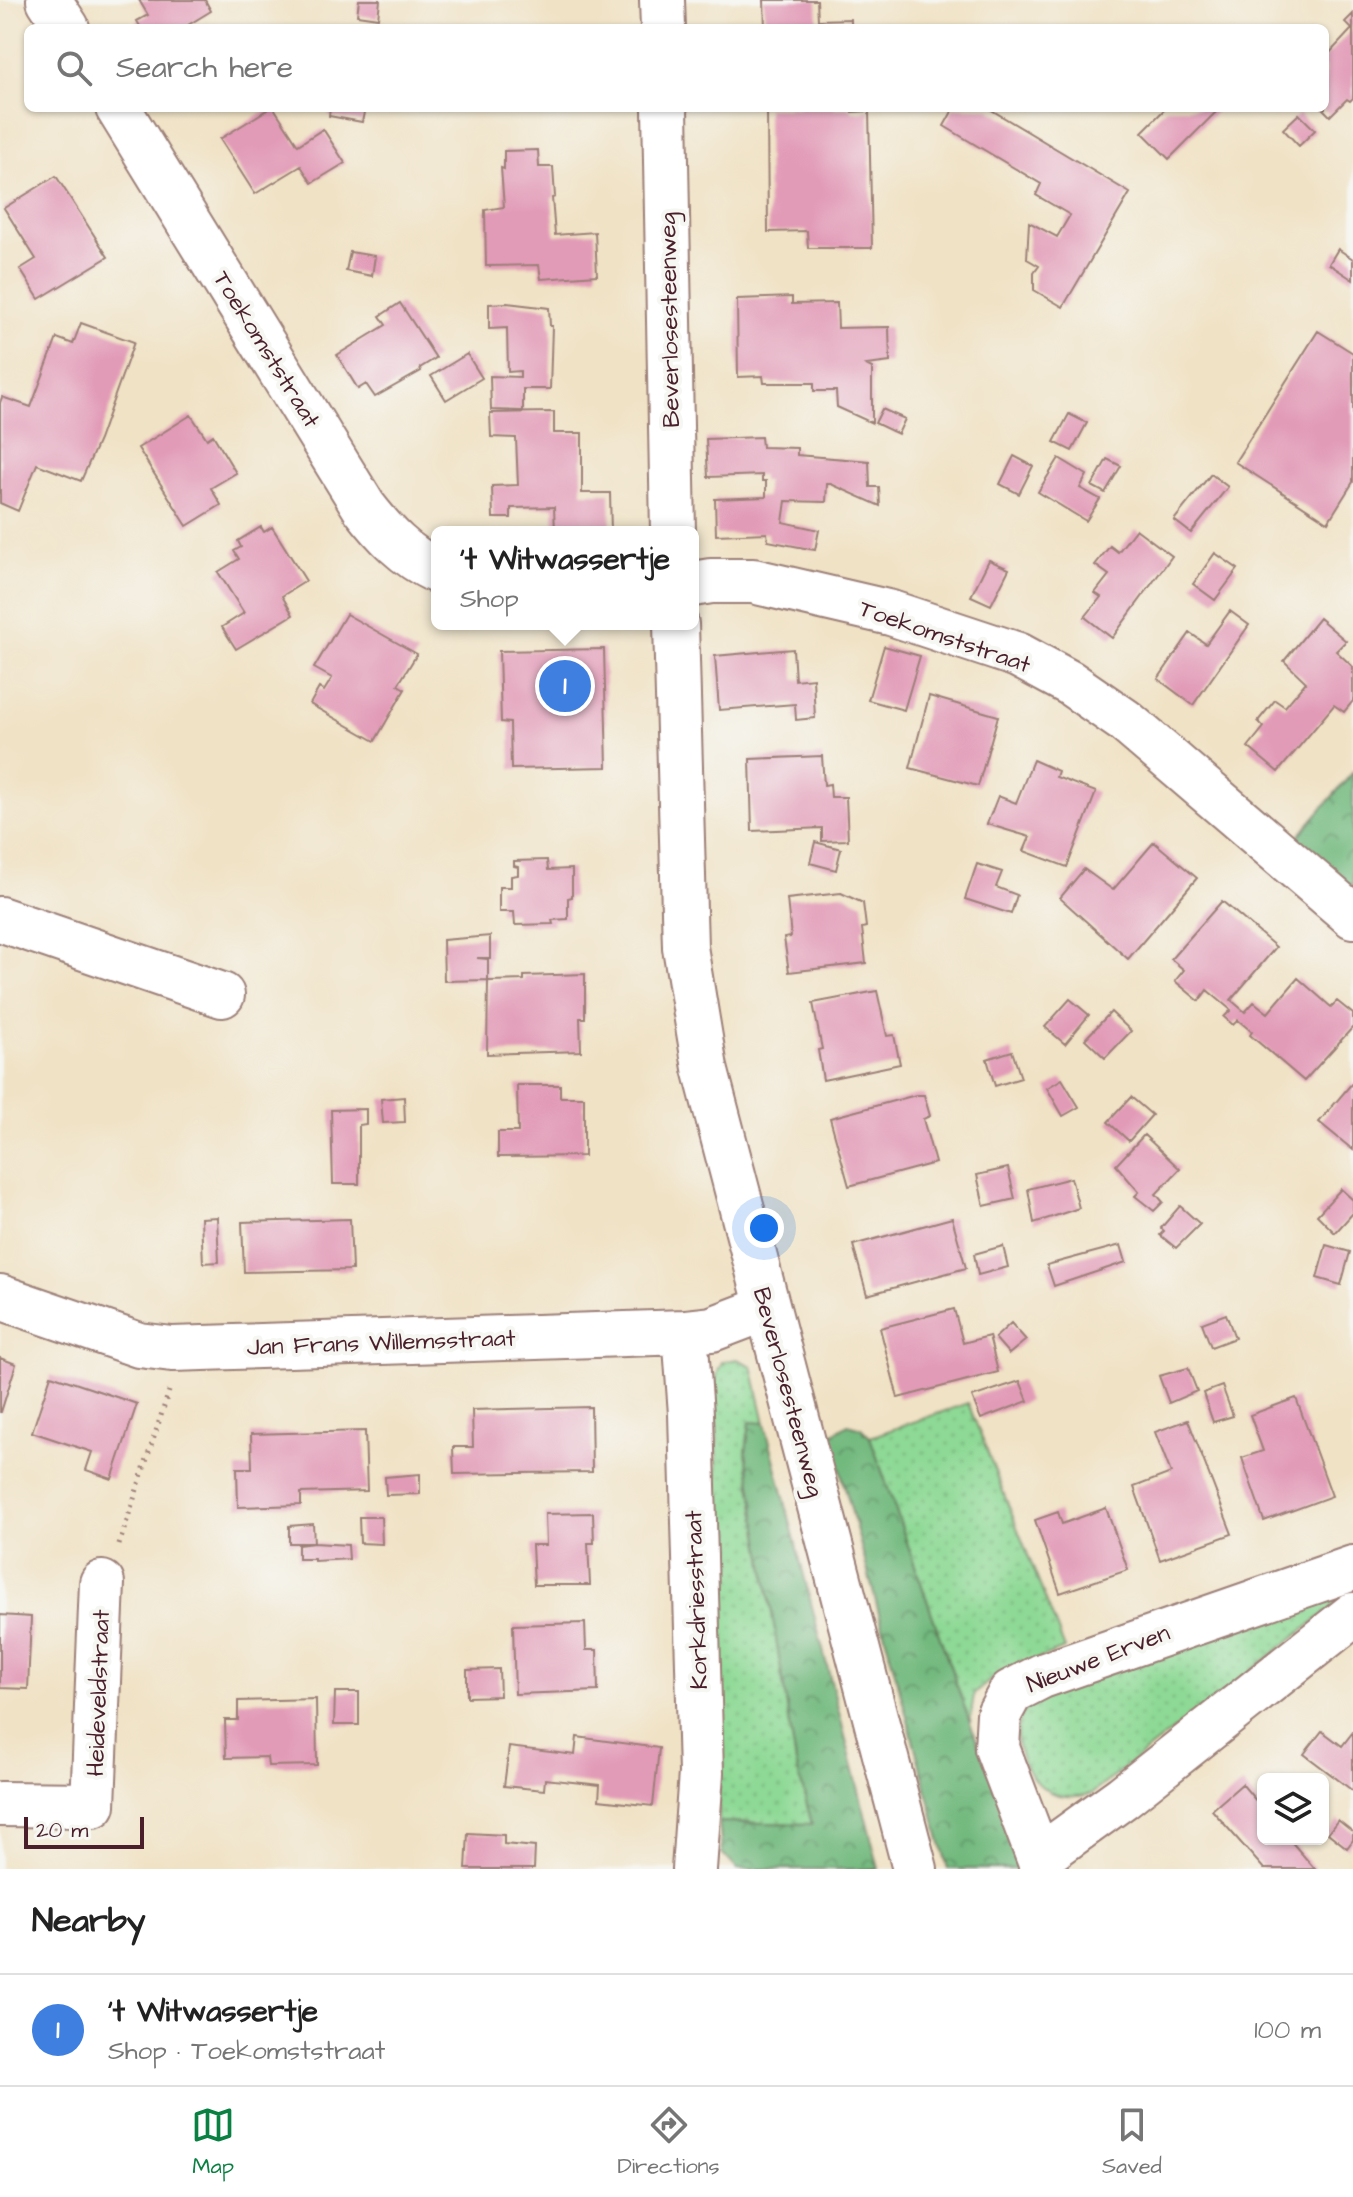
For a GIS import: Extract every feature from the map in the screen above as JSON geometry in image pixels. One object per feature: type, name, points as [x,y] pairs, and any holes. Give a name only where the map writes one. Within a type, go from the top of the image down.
[{"type":"street","points":[[49,0],[64,24]]},
{"type":"street","points":[[662,0],[663,24]]},
{"type":"street","name":"Toekomststraat","points":[[120,112],[364,507],[387,536],[416,561],[431,568]]},
{"type":"street","name":"Beverlosesteenweg","points":[[665,112],[673,526]]},
{"type":"street","name":"Toekomststraat","points":[[699,583],[753,581],[891,613],[1018,655],[1070,683],[1125,721],[1353,916]]},
{"type":"street","name":"Beverlosesteenweg","points":[[676,630],[685,947],[705,1068],[915,1869]]},
{"type":"street","points":[[0,919],[222,995]]},
{"type":"street","name":"Jan Frans Willemsstraat","points":[[0,1297],[139,1345],[183,1349],[685,1332],[712,1329],[767,1308]]},
{"type":"street","name":"Korkdriesstraat","points":[[685,1332],[691,1414],[701,1773],[694,1869]]},
{"type":"street","name":"Nieuwe Erven","points":[[1346,1630],[1123,1797],[1042,1863],[997,1748],[999,1714],[1011,1692],[1042,1676],[1353,1568]]},
{"type":"street","name":"Heideveldstraat","points":[[0,1804],[93,1805],[102,1583]]},
{"type":"path","points":[[102,1583],[113,1563],[183,1349]]},
{"type":"green space","points":[[1353,772],[1353,893],[1293,843]]},
{"type":"green space","points":[[737,1359],[752,1366],[765,1423],[750,1422],[746,1452],[796,1763],[812,1824],[719,1822],[717,1429],[714,1395],[722,1362]]},
{"type":"green space","points":[[968,1403],[1065,1649],[999,1673],[974,1694],[970,1723],[870,1437]]},
{"type":"green space","points":[[750,1422],[765,1423],[879,1869],[737,1869],[722,1853],[719,1822],[812,1824],[796,1763],[746,1452]]},
{"type":"green space","points":[[848,1424],[861,1428],[870,1437],[970,1723],[1026,1869],[948,1869],[831,1435]]},
{"type":"green space","points":[[1337,1590],[1341,1596],[1336,1605],[1091,1794],[1058,1795],[1040,1785],[1028,1771],[1020,1753],[1017,1734],[1019,1722],[1030,1702]]},
{"type":"building","points":[[139,0],[205,0],[211,11],[190,24],[139,24],[137,21],[148,15]]},
{"type":"building","points":[[359,0],[380,0],[378,18],[357,15]]},
{"type":"building","points":[[764,0],[817,0],[818,20],[851,19],[851,24],[765,24]]},
{"type":"building","points":[[1353,14],[1353,98],[1350,101],[1347,99],[1330,116],[1326,112],[1329,112],[1329,54],[1352,29],[1345,22]]},
{"type":"building","points":[[264,112],[277,112],[298,145],[323,129],[345,163],[312,183],[301,166],[255,194],[220,139]]},
{"type":"building","points":[[330,112],[364,112],[362,122],[329,116]]},
{"type":"building","points":[[767,112],[869,112],[872,248],[808,248],[807,231],[768,232]]},
{"type":"building","points":[[952,112],[995,112],[1130,193],[1063,307],[1034,290],[1034,273],[1039,266],[1027,259],[1029,222],[1057,237],[1070,215],[1036,195],[1041,184],[944,126]]},
{"type":"building","points":[[1162,112],[1216,112],[1169,159],[1142,132]]},
{"type":"building","points":[[1299,114],[1315,130],[1299,146],[1283,129]]},
{"type":"building","points":[[538,150],[539,167],[553,167],[555,235],[595,232],[597,275],[541,279],[539,265],[486,266],[485,210],[504,207],[501,168],[504,169],[504,151]]},
{"type":"building","points":[[56,176],[108,257],[39,299],[20,269],[36,259],[4,208]]},
{"type":"building","points":[[1338,249],[1353,259],[1353,280],[1329,264]]},
{"type":"building","points":[[350,252],[375,256],[372,276],[346,271]]},
{"type":"building","points":[[792,297],[792,304],[837,303],[838,328],[889,327],[890,362],[866,365],[872,368],[872,423],[837,407],[836,391],[814,391],[814,383],[764,383],[763,376],[738,377],[737,299]]},
{"type":"building","points":[[400,303],[436,358],[420,368],[421,371],[375,397],[366,384],[358,389],[337,355],[386,325],[380,316]]},
{"type":"building","points":[[489,304],[549,308],[552,326],[550,389],[523,389],[523,411],[491,410],[490,376],[520,377],[520,371],[508,372],[507,328],[489,329]]},
{"type":"building","points":[[81,323],[134,342],[81,481],[37,464],[18,511],[0,503],[2,397],[31,407],[57,338],[73,344]]},
{"type":"building","points":[[1318,331],[1353,353],[1353,482],[1328,522],[1235,462]]},
{"type":"building","points":[[467,354],[482,378],[446,400],[431,376]]},
{"type":"building","points":[[882,409],[905,419],[898,434],[875,423]]},
{"type":"building","points":[[554,412],[554,433],[582,433],[582,493],[610,493],[611,526],[555,526],[554,507],[511,508],[511,518],[493,518],[492,486],[518,485],[516,438],[491,437],[490,413]]},
{"type":"building","points":[[1069,414],[1087,423],[1072,451],[1054,442]]},
{"type":"building","points":[[191,415],[207,439],[213,435],[236,473],[211,488],[221,505],[187,526],[138,448]]},
{"type":"building","points":[[761,437],[762,447],[797,448],[797,455],[869,461],[870,487],[879,487],[880,506],[831,484],[827,484],[826,502],[786,501],[783,522],[819,530],[815,550],[768,541],[767,533],[716,535],[715,499],[766,497],[766,481],[762,481],[762,475],[708,477],[706,439]]},
{"type":"building","points":[[1014,456],[1033,466],[1019,494],[1000,484]]},
{"type":"building","points":[[1059,458],[1087,475],[1080,488],[1100,499],[1086,521],[1038,492]]},
{"type":"building","points":[[1107,459],[1121,466],[1105,493],[1092,486]]},
{"type":"building","points":[[1211,474],[1228,487],[1191,533],[1174,520]]},
{"type":"building","points":[[261,527],[264,532],[272,527],[306,581],[282,596],[293,615],[236,649],[222,627],[244,613],[218,572],[239,559],[234,551],[241,547],[238,541]]},
{"type":"building","points":[[1136,529],[1172,556],[1112,638],[1085,617],[1101,597],[1095,593],[1109,575],[1095,565],[1110,546],[1118,552]]},
{"type":"building","points":[[1215,553],[1238,569],[1215,600],[1193,584]]},
{"type":"building","points":[[989,560],[1009,569],[991,605],[971,596]]},
{"type":"building","points":[[1230,611],[1249,625],[1193,705],[1158,679],[1190,633],[1206,644]]},
{"type":"building","points":[[346,614],[417,654],[398,685],[405,689],[375,741],[310,704],[319,688],[324,691],[332,678],[314,668]]},
{"type":"building","points":[[1319,618],[1346,641],[1336,651],[1353,667],[1353,701],[1344,712],[1334,705],[1278,772],[1248,747],[1264,727],[1258,721],[1275,700],[1285,707],[1306,682],[1284,661]]},
{"type":"building","points":[[884,646],[920,656],[904,710],[868,700]]},
{"type":"building","points":[[604,649],[607,767],[511,769],[510,723],[501,722],[499,651]]},
{"type":"building","points":[[793,649],[795,680],[813,678],[815,718],[796,720],[795,704],[719,710],[715,656]]},
{"type":"building","points":[[929,696],[998,716],[978,786],[910,768]]},
{"type":"building","points":[[822,756],[824,785],[830,784],[831,797],[846,797],[848,840],[822,841],[822,828],[752,831],[750,759]]},
{"type":"building","points":[[1033,760],[1058,771],[1056,777],[1096,792],[1067,867],[1024,851],[1030,837],[987,824],[998,796],[1016,803]]},
{"type":"building","points":[[815,842],[841,849],[836,870],[810,863]]},
{"type":"building","points":[[1154,842],[1197,878],[1128,959],[1060,898],[1084,869],[1113,890]]},
{"type":"building","points":[[547,860],[548,870],[572,869],[568,919],[552,920],[553,924],[515,925],[514,912],[499,912],[499,887],[511,887],[511,876],[518,875],[514,861]]},
{"type":"building","points":[[977,864],[1002,872],[996,887],[1017,895],[1011,914],[965,899]]},
{"type":"building","points":[[841,893],[863,903],[866,963],[789,972],[784,938],[791,937],[787,899]]},
{"type":"building","points":[[1222,901],[1276,947],[1231,1000],[1245,1012],[1254,1002],[1268,1013],[1298,978],[1331,1007],[1337,1001],[1353,1014],[1353,1027],[1304,1081],[1250,1035],[1252,1032],[1238,1020],[1233,1025],[1224,1017],[1231,1010],[1207,990],[1199,1001],[1175,981],[1184,970],[1171,959]]},
{"type":"building","points":[[490,936],[490,958],[477,958],[488,959],[488,980],[444,981],[443,940]]},
{"type":"building","points":[[585,974],[585,1018],[580,1018],[581,1051],[487,1054],[488,981]]},
{"type":"building","points":[[877,991],[887,1036],[894,1035],[900,1064],[823,1080],[818,1050],[822,1049],[813,1003]]},
{"type":"building","points":[[1070,999],[1089,1015],[1065,1044],[1045,1027]]},
{"type":"building","points":[[1111,1012],[1131,1031],[1105,1058],[1085,1039]]},
{"type":"building","points":[[1012,1051],[1021,1078],[995,1086],[987,1059]]},
{"type":"building","points":[[1062,1079],[1079,1107],[1063,1116],[1047,1088]]},
{"type":"building","points":[[1353,1082],[1353,1150],[1319,1122]]},
{"type":"building","points":[[517,1085],[560,1085],[560,1097],[584,1097],[584,1156],[498,1157],[498,1132],[518,1132]]},
{"type":"building","points":[[924,1095],[930,1116],[923,1119],[935,1163],[849,1186],[830,1118]]},
{"type":"building","points":[[404,1097],[405,1122],[383,1123],[381,1099]]},
{"type":"building","points":[[1131,1097],[1152,1115],[1129,1141],[1108,1122]]},
{"type":"building","points":[[366,1109],[366,1124],[359,1125],[359,1184],[333,1184],[331,1110]]},
{"type":"building","points":[[1144,1135],[1180,1169],[1156,1194],[1163,1202],[1154,1211],[1135,1196],[1139,1192],[1116,1165]]},
{"type":"building","points":[[1008,1168],[1015,1199],[984,1206],[977,1175]]},
{"type":"building","points":[[1071,1178],[1079,1208],[1034,1223],[1028,1189]]},
{"type":"building","points":[[1341,1189],[1353,1200],[1353,1213],[1335,1233],[1317,1215]]},
{"type":"building","points":[[1180,1206],[1200,1224],[1176,1248],[1160,1235],[1164,1231],[1161,1228]]},
{"type":"building","points":[[217,1217],[219,1262],[203,1263],[201,1218]]},
{"type":"building","points":[[952,1218],[966,1268],[867,1295],[853,1245]]},
{"type":"building","points":[[350,1219],[352,1270],[244,1272],[242,1222]]},
{"type":"building","points":[[1121,1245],[1126,1262],[1054,1286],[1047,1265]]},
{"type":"building","points":[[1326,1245],[1350,1252],[1341,1285],[1317,1278]]},
{"type":"building","points":[[1003,1246],[1008,1267],[978,1275],[974,1254]]},
{"type":"building","points":[[954,1309],[963,1343],[989,1336],[998,1372],[898,1398],[880,1328]]},
{"type":"building","points":[[1226,1314],[1235,1338],[1211,1347],[1202,1323]]},
{"type":"building","points":[[1011,1323],[1026,1340],[1009,1354],[995,1338]]},
{"type":"building","points":[[0,1358],[16,1364],[1,1412],[0,1412]]},
{"type":"building","points":[[1188,1368],[1197,1391],[1169,1403],[1159,1376]]},
{"type":"building","points":[[51,1375],[137,1404],[112,1479],[86,1470],[92,1452],[32,1432]]},
{"type":"building","points":[[1020,1381],[1028,1401],[981,1419],[972,1397]]},
{"type":"building","points":[[1222,1386],[1233,1416],[1213,1422],[1203,1393]]},
{"type":"building","points":[[1296,1398],[1332,1496],[1264,1521],[1242,1458],[1263,1451],[1250,1415]]},
{"type":"building","points":[[591,1407],[592,1472],[454,1474],[453,1447],[473,1447],[472,1410]]},
{"type":"building","points":[[1188,1420],[1232,1534],[1160,1560],[1134,1487],[1171,1473],[1155,1432]]},
{"type":"building","points":[[365,1431],[367,1491],[301,1493],[301,1505],[238,1507],[237,1468],[252,1468],[251,1434]]},
{"type":"building","points":[[420,1474],[420,1494],[386,1495],[385,1477]]},
{"type":"building","points":[[1106,1508],[1128,1570],[1060,1593],[1035,1520],[1058,1512],[1062,1524]]},
{"type":"building","points":[[593,1513],[594,1543],[588,1543],[590,1585],[534,1585],[532,1545],[546,1545],[545,1514]]},
{"type":"building","points":[[359,1517],[381,1517],[382,1544],[360,1543]]},
{"type":"building","points":[[313,1524],[314,1543],[289,1543],[289,1526]]},
{"type":"building","points":[[298,1545],[348,1545],[349,1559],[298,1559]]},
{"type":"building","points":[[0,1615],[31,1617],[28,1689],[0,1688]]},
{"type":"building","points":[[585,1623],[586,1650],[597,1650],[598,1691],[515,1694],[513,1625]]},
{"type":"building","points":[[499,1669],[500,1696],[467,1697],[467,1670]]},
{"type":"building","points":[[335,1692],[359,1692],[359,1725],[334,1725]]},
{"type":"building","points":[[316,1699],[317,1765],[268,1766],[267,1757],[226,1758],[225,1720],[238,1720],[238,1701]]},
{"type":"building","points":[[1322,1731],[1342,1746],[1353,1732],[1353,1791],[1304,1754]]},
{"type":"building","points":[[577,1737],[659,1748],[653,1806],[599,1800],[600,1785],[545,1779],[544,1790],[504,1786],[509,1747],[575,1755]]},
{"type":"building","points":[[1242,1784],[1257,1802],[1257,1845],[1294,1845],[1315,1869],[1264,1869],[1212,1810]]},
{"type":"building","points":[[1338,1820],[1353,1832],[1353,1840],[1347,1848],[1329,1832]]},
{"type":"building","points":[[468,1833],[504,1835],[504,1844],[535,1847],[534,1869],[466,1869]]},
{"type":"place","name":"'t Witwassertje","points":[[565,686]]}]
